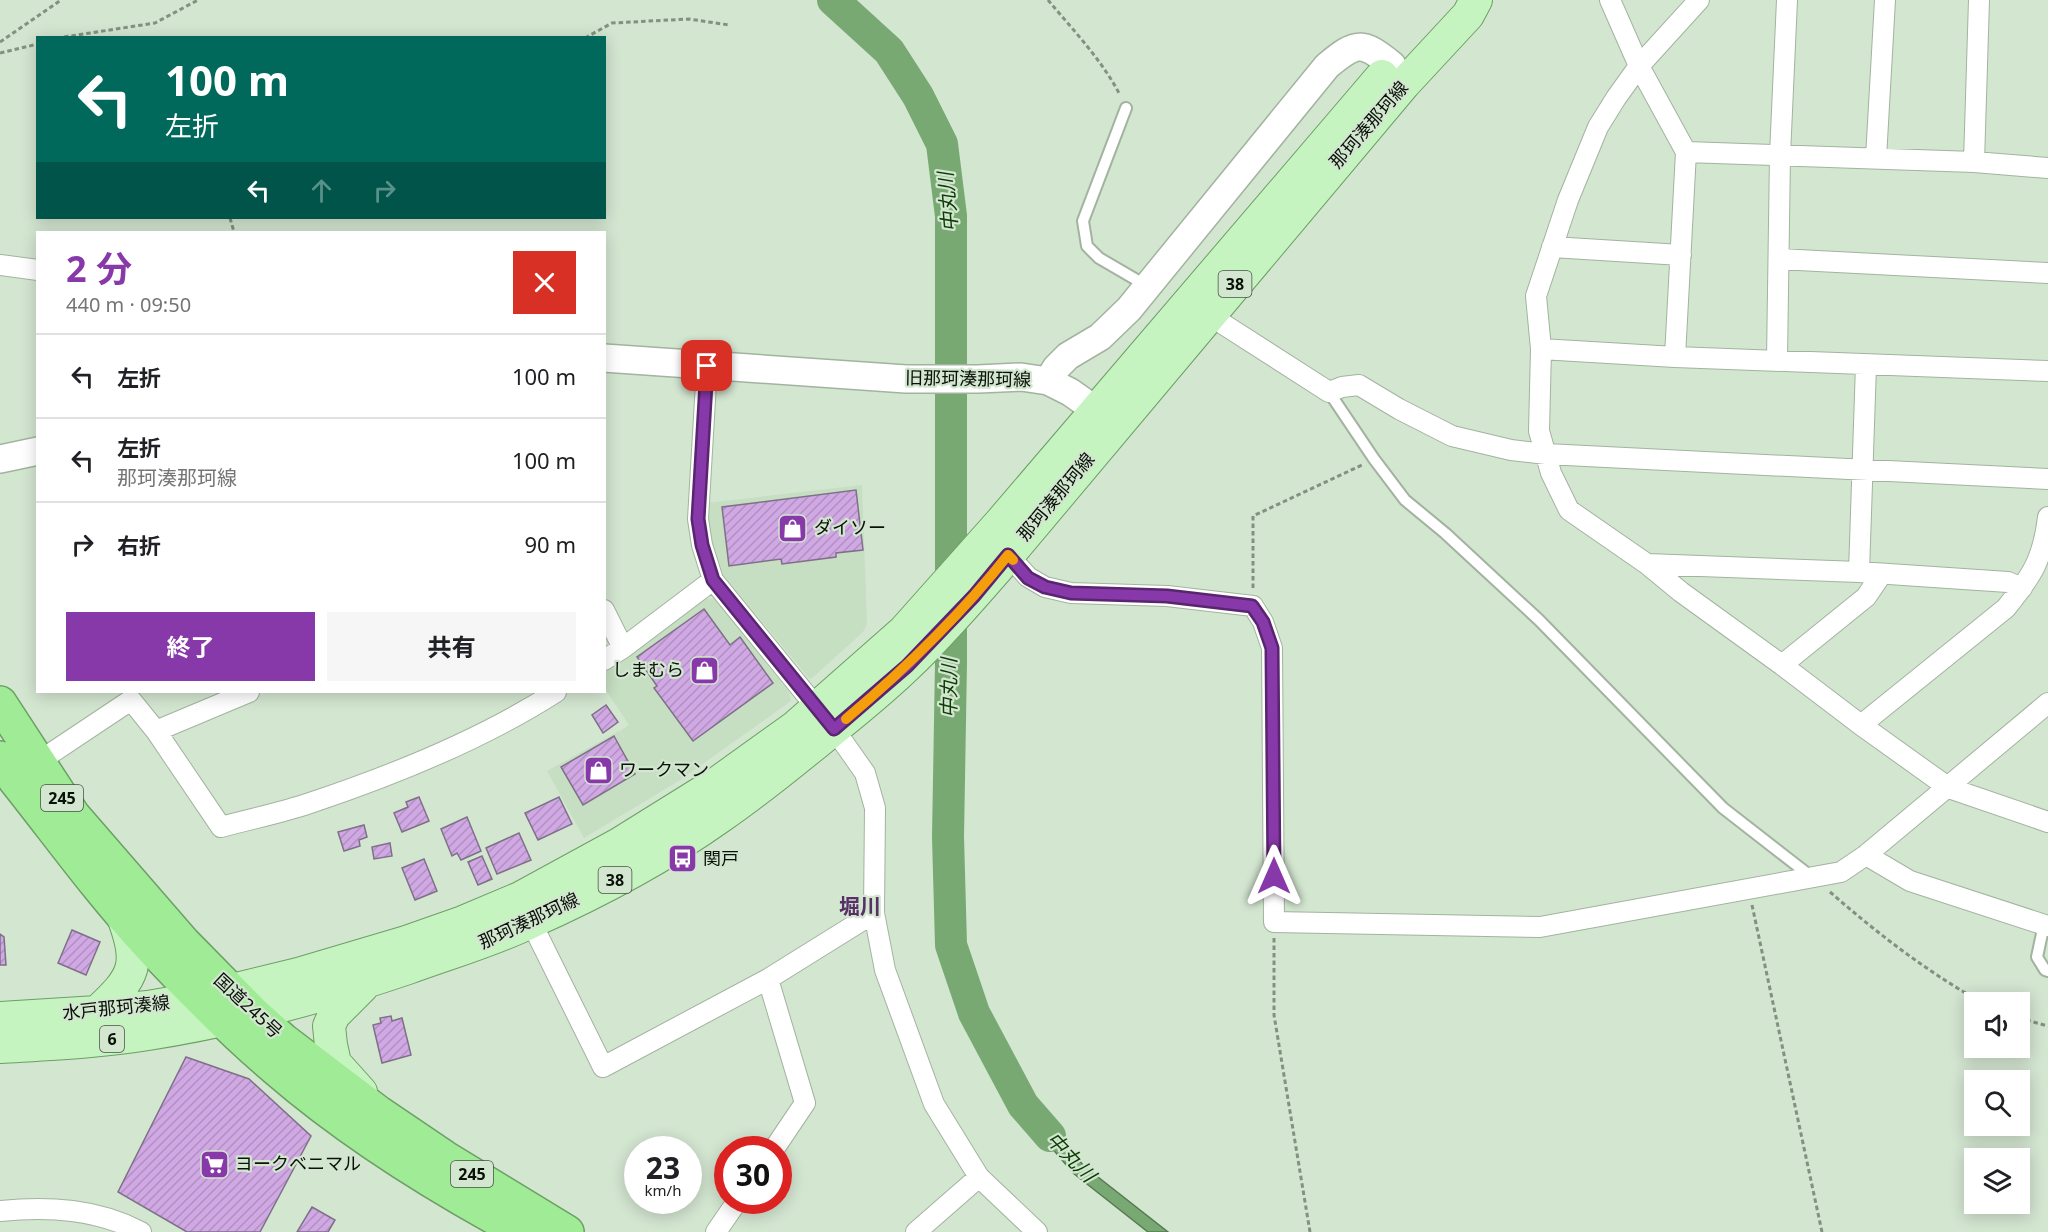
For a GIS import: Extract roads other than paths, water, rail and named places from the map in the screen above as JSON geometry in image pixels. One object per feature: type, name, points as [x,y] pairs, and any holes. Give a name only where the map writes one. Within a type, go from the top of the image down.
[{"type":"highway","name":"国道245号","points":[[0,703],[73,814],[194,954],[218,1003],[254,1014],[283,1040],[379,1113],[444,1157],[567,1232]]},
{"type":"highway","name":"国道245号","points":[[0,758],[122,914],[218,1003],[278,1071],[359,1134],[437,1185],[521,1232]]},
{"type":"main road","name":"那珂湊那珂線","points":[[254,1014],[308,1000],[472,947],[531,922],[637,868],[719,818],[779,774],[826,718],[1000,524],[1392,65],[1452,0]]},
{"type":"main road","name":"那珂湊那珂線","points":[[218,1003],[298,974],[406,942],[463,922],[520,898],[620,844],[769,747],[826,718],[907,666],[1002,562],[1404,84],[1468,15],[1476,0]]},
{"type":"main road","points":[[97,1012],[124,986],[133,969],[133,949],[122,914]]},
{"type":"main road","points":[[369,981],[334,1015],[328,1026],[335,1063],[379,1113]]},
{"type":"main road","name":"水戸那珂湊線","points":[[0,1018],[218,1003]]},
{"type":"main road","name":"水戸那珂湊線","points":[[0,1047],[148,1035],[218,1003]]},
{"type":"street","points":[[1610,0],[1639,66],[1686,152],[1675,357]]},
{"type":"street","points":[[1699,0],[1639,66],[1598,127],[1568,200],[1536,296],[1541,349],[1539,431],[1551,473],[1569,510],[1647,564],[1681,592],[1949,788],[2048,822]]},
{"type":"street","points":[[1777,360],[1780,155],[1787,0]]},
{"type":"street","points":[[1876,159],[1885,0]]},
{"type":"street","points":[[1974,162],[1979,0]]},
{"type":"street","name":"旧那珂湊那珂線","points":[[606,358],[906,379],[1021,377],[1048,381],[1056,368],[1068,356],[1100,337],[1129,309],[1328,66],[1347,50],[1363,46],[1392,65]]},
{"type":"street","points":[[1686,152],[1974,162],[2048,168]]},
{"type":"street","points":[[1552,247],[1681,255]]},
{"type":"street","points":[[1779,259],[2048,273]]},
{"type":"street","points":[[0,265],[36,270]]},
{"type":"street","points":[[1209,315],[1329,392],[1342,387],[1359,385],[1399,409],[1452,436],[1511,450],[1546,454],[2048,480]]},
{"type":"street","points":[[1541,349],[1675,357],[2048,371]]},
{"type":"street","points":[[1860,572],[1866,364]]},
{"type":"street","points":[[707,366],[698,519],[702,545],[713,580],[826,718],[865,773],[874,808],[874,913],[885,970],[934,1104],[980,1177],[1037,1232]]},
{"type":"street","points":[[1048,381],[1070,392],[1097,411]]},
{"type":"street","points":[[0,459],[36,451]]},
{"type":"street","points":[[1861,725],[2006,608],[2035,568],[2045,544],[2048,517]]},
{"type":"street","points":[[1002,562],[1045,587],[1071,593],[1167,596],[1252,606],[1263,622],[1272,648],[1274,922],[1540,927],[1841,872],[1866,855],[1949,788],[2048,703]]},
{"type":"street","points":[[1647,564],[1860,572],[2008,582],[2022,588]]},
{"type":"street","points":[[1782,665],[1866,597],[1881,575]]},
{"type":"street","points":[[606,659],[713,580]]},
{"type":"street","points":[[606,614],[623,648]]},
{"type":"street","points":[[156,731],[247,693]]},
{"type":"street","points":[[38,762],[131,700],[156,731],[221,827],[308,804],[454,747],[524,712],[554,693]]},
{"type":"street","points":[[1866,855],[1910,881],[2046,925]]},
{"type":"street","points":[[531,922],[603,1067],[768,979],[874,913]]},
{"type":"street","points":[[768,979],[805,1103],[783,1136]]},
{"type":"street","points":[[916,1232],[980,1177]]},
{"type":"street","points":[[0,1211],[31,1208],[81,1212],[103,1216],[141,1232]]},
{"type":"street","points":[[716,1232],[728,1214]]},
{"type":"lane","points":[[1126,108],[1083,221],[1087,246],[1099,258],[1148,286]]},
{"type":"lane","points":[[1329,392],[1405,500],[1445,532],[1539,620],[1723,808],[1813,878]]},
{"type":"lane","points":[[2046,925],[2037,957],[2044,970],[2048,971]]},
{"type":"water","points":[[1028,1102],[1084,1166],[1168,1232],[1148,1232],[1073,1173],[1017,1107]]},
{"type":"waterway","name":"中丸川","points":[[833,0],[889,51],[918,96],[942,144],[951,216],[951,663],[948,837],[951,945],[974,1013],[1023,1105],[1050,1136]]},
{"type":"place","name":"ダイソー","points":[[793,528]]},
{"type":"place","name":"しまむら","points":[[705,670]]},
{"type":"place","name":"ワークマン","points":[[598,770]]},
{"type":"place","name":"関戸","points":[[682,859]]},
{"type":"place","name":"ヨークベニマル","points":[[214,1164]]},
{"type":"district","name":"堀川","points":[[860,907]]}]
